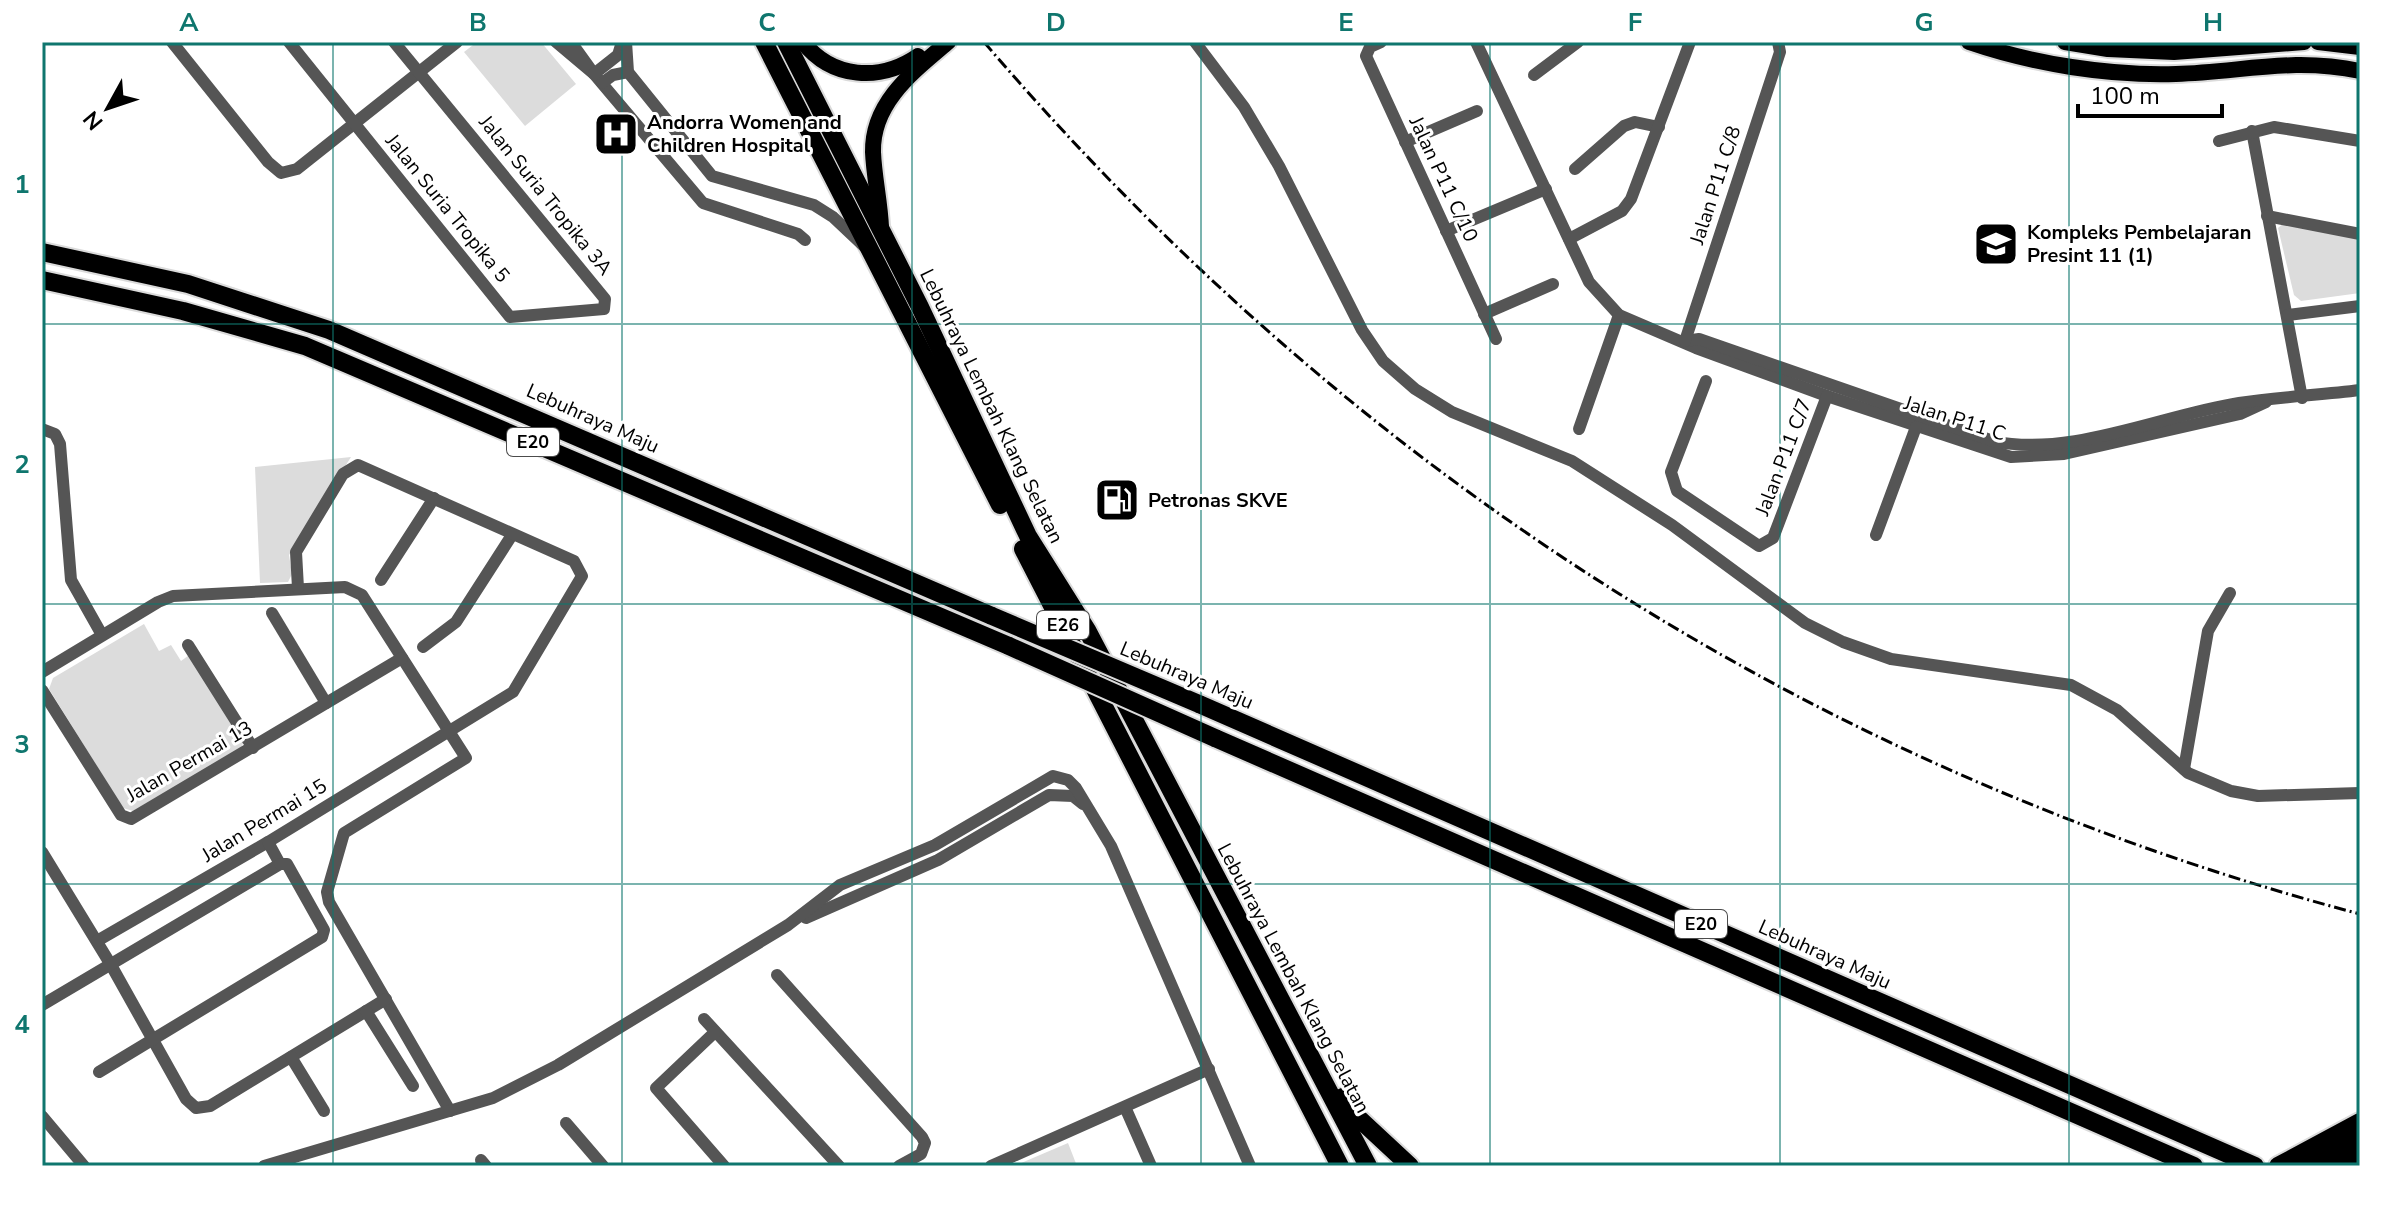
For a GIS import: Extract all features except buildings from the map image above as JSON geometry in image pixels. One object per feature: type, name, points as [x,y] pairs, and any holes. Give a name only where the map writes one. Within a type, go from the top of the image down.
[{"type":"highway","name":"Lebuhraya Lembah Klang Selatan","points":[[764,42],[1335,1161]]},
{"type":"highway","name":"Lebuhraya Lembah Klang Selatan","points":[[786,42],[881,227],[1028,536],[1087,630],[1368,1166]]},
{"type":"highway","name":"Lebuhraya Maju","points":[[42,252],[188,284],[329,330],[1199,704],[2255,1166]]},
{"type":"highway","name":"E20","points":[[42,280],[183,311],[305,346],[1009,646],[2193,1166]]},
{"type":"highway","points":[[1297,1034],[1321,1060],[1353,1113],[1410,1166]]},
{"type":"highway","points":[[2278,1166],[2360,1122]]},
{"type":"highway","points":[[2307,1166],[2360,1138]]},
{"type":"highway","points":[[2334,1166],[2360,1153]]},
{"type":"main road","points":[[803,42],[819,59],[852,73],[886,72],[919,61],[948,42]]},
{"type":"main road","points":[[881,227],[873,149],[878,129],[893,94],[934,42]]},
{"type":"main road","points":[[1969,42],[2006,53],[2096,69],[2171,74],[2298,63],[2360,71]]},
{"type":"main road","points":[[2065,42],[2108,49],[2174,52],[2304,42]]},
{"type":"main road","points":[[2318,42],[2360,47]]},
{"type":"street","points":[[172,42],[275,170],[289,173],[457,42]]},
{"type":"street","name":"Jalan Suria Tropika 5","points":[[289,42],[510,317]]},
{"type":"street","points":[[394,42],[419,72]]},
{"type":"street","points":[[556,42],[598,78]]},
{"type":"street","points":[[571,42],[703,203],[798,234],[805,240]]},
{"type":"street","points":[[598,78],[618,55],[624,42]]},
{"type":"street","points":[[624,42],[628,72],[712,176],[814,205],[833,217],[870,252]]},
{"type":"street","points":[[1195,42],[1244,107],[1265,142],[1362,330],[1383,361],[1415,389],[1452,412],[1572,461],[1672,525],[1805,623],[1843,642],[1891,659],[2071,685],[2117,710],[2184,769],[2207,783],[2258,796],[2360,793]]},
{"type":"street","name":"Jalan P11 C/10","points":[[1381,42],[1370,47],[1366,56],[1496,339]]},
{"type":"street","name":"Jalan P11 C","points":[[1476,42],[1597,294],[1619,315],[1827,396],[1996,455],[2025,458],[2064,454],[2244,413],[2266,402]]},
{"type":"street","points":[[1534,75],[1578,42]]},
{"type":"street","points":[[1569,239],[1628,205],[1690,42]]},
{"type":"street","name":"Jalan P11 C/8","points":[[1685,341],[1780,52],[1778,42]]},
{"type":"street","name":"Jalan Suria Tropika 3A","points":[[419,72],[607,304],[604,309],[510,317]]},
{"type":"street","points":[[598,78],[628,72]]},
{"type":"street","points":[[1405,142],[1477,111]]},
{"type":"street","points":[[649,138],[668,122]]},
{"type":"street","points":[[1575,169],[1624,126],[1635,122],[1659,127]]},
{"type":"street","points":[[2219,141],[2252,131],[2288,128],[2360,141]]},
{"type":"street","points":[[2252,131],[2302,398]]},
{"type":"street","points":[[1446,231],[1546,189]]},
{"type":"street","points":[[2267,216],[2296,219],[2360,234]]},
{"type":"street","points":[[1484,314],[1553,284]]},
{"type":"street","points":[[2288,315],[2360,306]]},
{"type":"street","points":[[1579,429],[1619,315]]},
{"type":"street","name":"Jalan P11 C","points":[[1685,341],[1699,339],[2011,445],[2061,443],[2241,403],[2360,390]]},
{"type":"street","name":"Jalan P11 C/7","points":[[1706,381],[1671,472],[1672,482],[1677,491],[1759,546],[1773,538],[1827,396]]},
{"type":"street","points":[[1876,535],[1916,427]]},
{"type":"street","points":[[42,429],[55,434],[60,444],[71,580],[102,635]]},
{"type":"street","points":[[298,588],[296,552],[347,470],[363,465],[512,535],[456,622],[423,647]]},
{"type":"street","points":[[381,580],[434,498]]},
{"type":"street","name":"Jalan Permai 15","points":[[97,941],[268,842],[513,692],[582,582],[581,571],[574,561],[512,535]]},
{"type":"street","points":[[42,672],[173,596],[298,588],[355,590],[466,758],[344,833],[328,884],[329,902],[450,1111]]},
{"type":"street","points":[[2184,769],[2208,631],[2230,593]]},
{"type":"street","points":[[272,613],[326,703]]},
{"type":"street","points":[[188,645],[253,748]]},
{"type":"street","name":"Jalan Permai 13","points":[[42,690],[121,815],[131,819],[402,658]]},
{"type":"street","points":[[264,1166],[493,1098],[558,1065],[788,925],[849,880],[935,845],[1053,776],[1068,780],[1111,846],[1250,1166]]},
{"type":"street","points":[[788,925],[938,860],[1049,795],[1073,796],[1085,805]]},
{"type":"street","points":[[970,824],[984,823],[990,830]]},
{"type":"street","points":[[268,842],[280,864]]},
{"type":"street","points":[[42,852],[46,870],[97,941],[186,1099],[196,1108],[210,1106],[386,999]]},
{"type":"street","points":[[42,1005],[280,864],[287,864],[324,930],[322,937],[99,1072]]},
{"type":"street","points":[[857,895],[864,881],[888,864]]},
{"type":"street","points":[[831,892],[851,889],[857,895]]},
{"type":"street","points":[[777,975],[922,1137],[925,1143],[921,1154],[900,1166]]},
{"type":"street","points":[[366,1011],[413,1086]]},
{"type":"street","points":[[704,1019],[839,1166]]},
{"type":"street","points":[[715,1032],[658,1083],[658,1095],[724,1166]]},
{"type":"street","points":[[291,1057],[324,1111]]},
{"type":"street","points":[[991,1166],[1209,1069]]},
{"type":"street","points":[[1125,1107],[1151,1166]]},
{"type":"street","points":[[42,1116],[84,1166]]},
{"type":"street","points":[[566,1123],[603,1166]]},
{"type":"shaded area","points":[[477,42],[541,42],[576,84],[525,126],[464,52]]},
{"type":"shaded area","points":[[2285,222],[2360,239],[2360,293],[2301,301],[2294,295],[2278,228]]},
{"type":"shaded area","points":[[351,457],[289,555],[292,574],[288,582],[260,583],[255,467]]},
{"type":"shaded area","points":[[144,624],[159,651],[171,645],[181,661],[192,653],[244,741],[241,748],[133,811],[123,808],[49,689],[53,678]]},
{"type":"shaded area","points":[[1068,1143],[1077,1166],[1014,1166]]},
{"type":"railway","points":[[984,42],[1126,197],[1277,339],[1436,468],[1604,584],[1781,687],[1966,777],[2159,852],[2360,914]]},
{"type":"place","name":"Andorra Women and Children Hospital","points":[[616,134]]},
{"type":"place","name":"Kompleks Pembelajaran Presint 11 (1)","points":[[1996,244]]},
{"type":"place","name":"Petronas SKVE","points":[[1117,500]]}]
